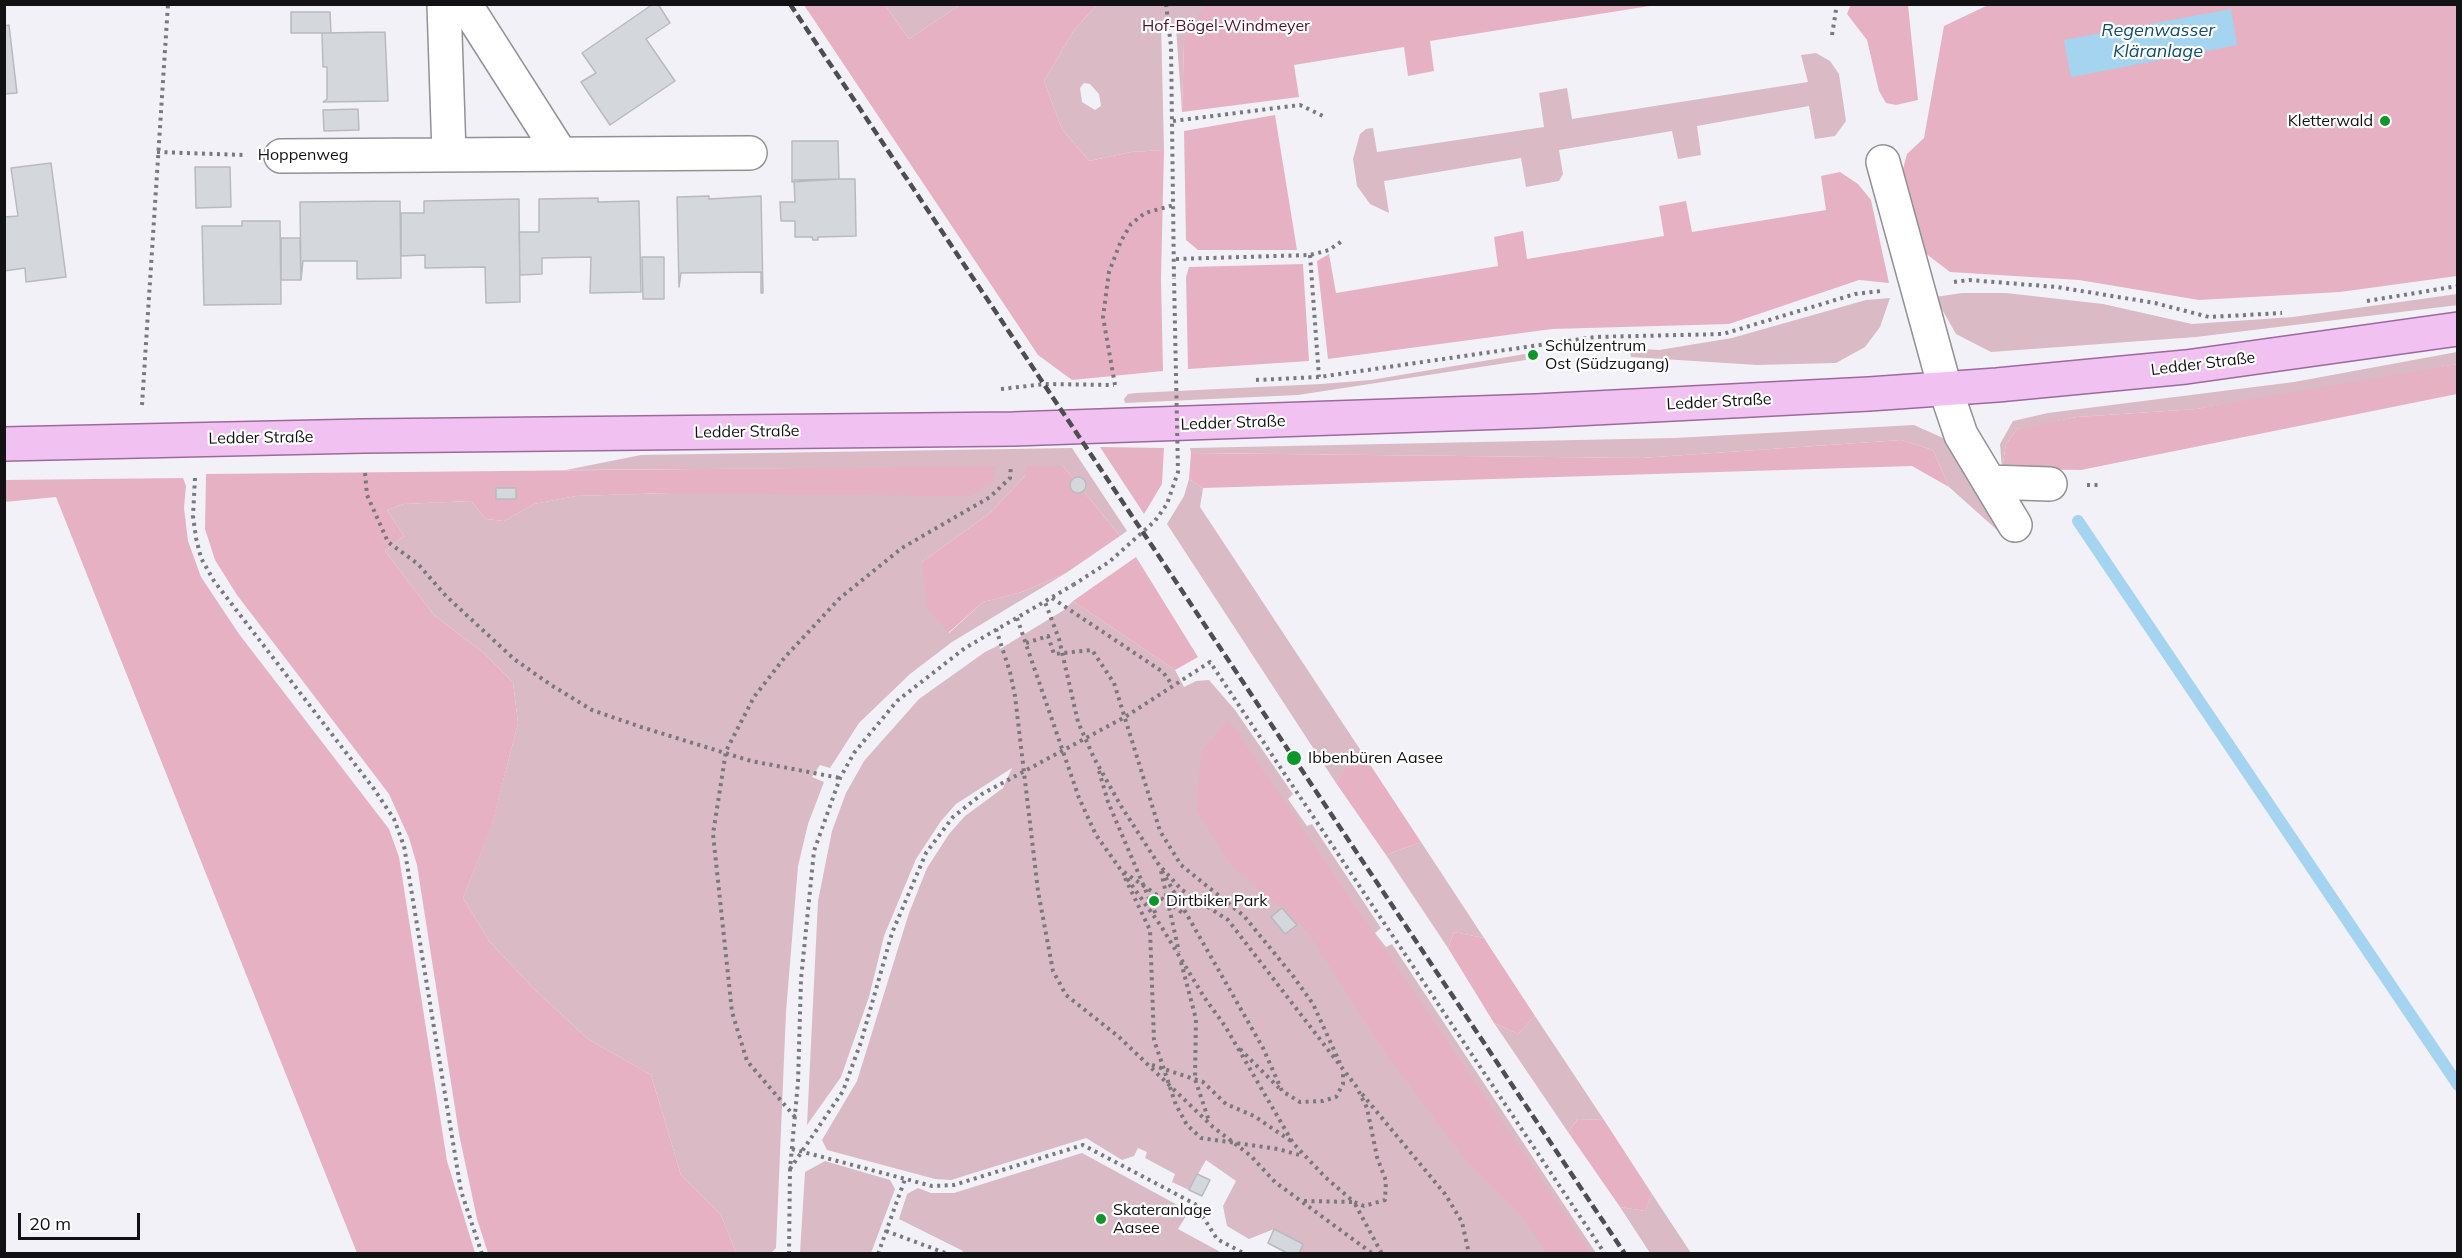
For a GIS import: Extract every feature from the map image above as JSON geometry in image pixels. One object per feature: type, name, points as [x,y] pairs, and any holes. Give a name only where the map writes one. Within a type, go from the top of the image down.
[{"type":"main road","name":"Ledder Straße","points":[[4,444],[363,436],[1013,429],[1524,412],[1945,388],[2186,367],[2457,328]]},
{"type":"street","points":[[444,4],[449,154]]},
{"type":"street","points":[[465,4],[560,153]]},
{"type":"street","name":"Hoppenweg","points":[[281,156],[750,153]]},
{"type":"street","points":[[1882,162],[1945,388],[1961,435],[2015,525]]},
{"type":"street","points":[[1989,482],[2050,484]]},
{"type":"path","points":[[141,415],[168,4]]},
{"type":"path","points":[[789,1254],[790,1169],[795,1117],[801,979],[814,850],[840,778],[854,753],[897,701],[965,648],[1109,562],[1155,520],[1167,504],[1178,472],[1173,121],[1171,46],[1166,4]]},
{"type":"path","points":[[1832,35],[1838,4]]},
{"type":"path","points":[[1173,121],[1300,105],[1323,116]]},
{"type":"path","name":"Hoppenweg","points":[[158,152],[281,156]]},
{"type":"path","points":[[1115,385],[1102,317],[1109,272],[1121,241],[1131,224],[1145,213],[1174,205]]},
{"type":"path","points":[[1176,259],[1310,255],[1329,250],[1342,241]]},
{"type":"path","points":[[1310,255],[1319,377]]},
{"type":"path","points":[[1251,380],[1319,377],[1595,338],[1724,334],[1855,294],[1969,280],[2057,287],[2155,303],[2208,317],[2285,313]]},
{"type":"path","points":[[2362,302],[2457,285]]},
{"type":"path","points":[[1172,384],[1183,383]]},
{"type":"path","points":[[1045,384],[1127,386]]},
{"type":"path","points":[[795,1117],[747,1061],[732,1012],[713,834],[726,751],[754,697],[785,657],[840,598],[902,548],[990,497],[1010,478],[1013,429],[1000,389]]},
{"type":"path","points":[[363,436],[367,495],[388,542],[418,564],[446,596],[514,659],[592,710],[726,751],[751,761],[840,778]]},
{"type":"path","points":[[171,440],[195,466],[193,516],[196,538],[201,558],[214,581],[375,789],[397,828],[404,846],[461,1191],[482,1254]]},
{"type":"path","points":[[1052,598],[1163,672],[1172,685]]},
{"type":"path","points":[[1045,602],[1062,651],[1078,722],[1085,740],[1263,1048],[1282,1091]]},
{"type":"path","points":[[1017,618],[1078,798],[1096,835],[1161,926],[1235,1044],[1293,1143],[1354,1202],[1382,1254]]},
{"type":"path","points":[[996,629],[1010,672],[1038,891],[1053,971],[1066,995],[1086,1009],[1149,1064],[1210,1124],[1251,1156],[1275,1182],[1373,1254]]},
{"type":"path","points":[[1026,643],[1048,636],[1054,654],[1062,651],[1092,650],[1114,683],[1138,768],[1160,831],[1181,865],[1245,916],[1293,976],[1313,1004],[1343,1069],[1343,1084],[1336,1097],[1323,1101],[1300,1102],[1282,1091],[1235,1044]]},
{"type":"path","points":[[790,1169],[843,1090],[861,1042],[892,933],[926,853],[953,817],[982,794],[1125,717],[1210,662],[1605,1254]]},
{"type":"path","points":[[1098,765],[1108,802],[1161,926]]},
{"type":"path","points":[[1159,865],[1182,890],[1228,920],[1356,1086],[1445,1194],[1462,1222],[1469,1254]]},
{"type":"path","points":[[1159,865],[1196,1019],[1195,1079],[1210,1124]]},
{"type":"path","points":[[1121,870],[1184,914]]},
{"type":"path","points":[[1121,870],[1150,930],[1154,1040],[1161,1067],[1169,1082],[1176,1105],[1187,1125],[1201,1138],[1278,1149],[1304,1156]]},
{"type":"path","points":[[1149,1064],[1203,1082],[1226,1104],[1254,1116],[1293,1143]]},
{"type":"path","points":[[1303,1201],[1354,1202],[1364,1206],[1385,1200],[1387,1191],[1367,1108],[1356,1086]]},
{"type":"path","points":[[792,1149],[932,1186],[954,1185],[1083,1145],[1196,1204],[1217,1239],[1245,1254]]},
{"type":"path","points":[[878,1254],[905,1179]]},
{"type":"path","points":[[886,1231],[948,1254]]},
{"type":"green space","points":[[1851,4],[1908,5],[1918,100],[1896,105],[1886,103],[1879,91],[1867,40],[1847,14]]},
{"type":"green space","points":[[804,5],[885,5],[909,39],[960,5],[1097,5],[1074,30],[1044,81],[1062,129],[1089,161],[1131,152],[1164,150],[1161,278],[1163,371],[1072,380],[1038,355]]},
{"type":"green space","points":[[885,5],[960,5],[909,39]]},
{"type":"green space","name":"Hof-Bögel-Windmeyer","points":[[1097,5],[1550,5],[1184,43],[1182,112],[1176,28],[1161,22],[1164,150],[1131,152],[1089,161],[1062,129],[1044,81],[1074,30]],"holes":[[[1084,83],[1090,84],[1099,94],[1101,106],[1095,110],[1082,102],[1080,88]]]},
{"type":"green space","name":"Hof-Bögel-Windmeyer","points":[[1204,5],[1656,5],[1430,41],[1434,71],[1408,76],[1404,47],[1294,65],[1299,97],[1182,112],[1184,43]]},
{"type":"green space","points":[[1988,5],[2457,5],[2457,276],[2340,292],[2199,300],[2079,280],[1950,272],[1925,253],[1903,169],[1907,154],[1924,138],[1944,26]]},
{"type":"green space","points":[[1816,53],[1830,61],[1839,74],[1846,121],[1835,136],[1815,139],[1809,106],[1697,126],[1701,155],[1678,159],[1672,131],[1559,150],[1563,174],[1559,181],[1526,187],[1521,158],[1384,181],[1389,213],[1370,204],[1357,186],[1353,159],[1360,134],[1366,129],[1373,128],[1377,152],[1544,127],[1539,93],[1567,88],[1572,119],[1808,82],[1801,55]]},
{"type":"green space","points":[[1275,115],[1297,250],[1198,250],[1186,240],[1184,131]]},
{"type":"green space","points":[[1840,172],[1858,184],[1871,200],[1889,283],[1859,280],[1729,324],[1552,329],[1328,359],[1317,261],[1329,254],[1336,293],[1498,266],[1494,237],[1523,231],[1527,259],[1664,236],[1659,206],[1686,201],[1692,232],[1826,210],[1821,176]]},
{"type":"green space","points":[[1303,264],[1309,361],[1188,369],[1186,277],[1189,267]]},
{"type":"green space","points":[[1962,293],[2006,293],[2103,304],[2192,324],[2293,317],[2457,294],[2458,305],[2196,337],[1991,352],[1956,334],[1935,297]]},
{"type":"green space","points":[[1890,298],[1880,327],[1865,347],[1836,363],[1757,365],[1631,357],[1629,348],[1659,350],[1732,338],[1866,300]]},
{"type":"green space","points":[[2457,352],[2457,364],[2315,391],[2196,409],[2077,417],[2017,429],[2006,444],[2002,469],[2000,444],[2013,421],[2048,413],[2294,382]]},
{"type":"green space","points":[[1525,354],[1526,360],[1298,395],[1125,403],[1124,399],[1128,394],[1136,393],[1371,380]]},
{"type":"green space","points":[[2457,364],[2457,394],[2081,470],[2002,469],[2006,444],[2017,429],[2034,425],[2077,417],[2196,409]]},
{"type":"green space","points":[[1914,425],[1943,438],[2006,538],[1949,487],[1933,450],[1901,440],[1641,458],[1191,453],[1190,448],[1675,438]]},
{"type":"green space","points":[[1901,440],[1933,450],[1949,487],[1912,466],[1203,488],[1189,479],[1191,453],[1641,458]]},
{"type":"green space","points":[[1100,447],[1164,448],[1162,484],[1144,514]]},
{"type":"green space","points":[[1072,448],[1127,531],[1120,536],[1063,466],[1025,476],[990,513],[922,562],[949,633],[983,602],[1022,592],[1066,573],[952,642],[910,674],[859,723],[830,768],[820,765],[812,777],[824,782],[808,824],[798,866],[786,1012],[776,1248],[771,1253],[736,1253],[721,1215],[681,1175],[651,1075],[588,1039],[536,991],[489,941],[463,898],[492,824],[518,723],[513,682],[485,654],[434,615],[385,551],[404,536],[387,510],[404,504],[471,501],[486,519],[504,521],[534,504],[576,496],[668,493],[996,467],[566,470],[641,455]]},
{"type":"green space","points":[[996,466],[991,483],[971,496],[668,493],[576,496],[534,504],[504,521],[486,519],[471,501],[404,504],[387,510],[404,536],[385,551],[434,615],[485,654],[513,682],[518,723],[492,825],[463,898],[489,941],[536,991],[588,1039],[651,1075],[681,1175],[721,1215],[736,1253],[488,1253],[477,1219],[459,1134],[417,865],[409,838],[389,794],[237,595],[215,560],[205,529],[206,474]]},
{"type":"green space","points":[[1027,466],[1063,466],[1120,536],[1066,573],[1022,592],[983,602],[948,633],[927,607],[922,562],[990,513],[1025,476]]},
{"type":"green space","points":[[183,478],[186,486],[184,508],[188,541],[201,577],[239,634],[389,829],[399,857],[447,1161],[475,1253],[357,1253],[56,497],[5,502],[5,480]]},
{"type":"green space","points":[[1189,479],[1203,488],[1200,507],[1369,763],[1347,768],[1336,783],[1167,524],[1184,496]]},
{"type":"green space","points":[[1136,557],[1198,657],[1175,670],[1073,601]]},
{"type":"green space","points":[[1073,601],[1175,670],[1184,687],[1196,681],[1209,680],[1235,710],[1293,794],[1288,799],[1307,826],[1312,824],[1381,928],[1375,933],[1386,947],[1392,944],[1596,1253],[1299,1253],[1303,1244],[1274,1229],[1249,1239],[1227,1226],[1223,1206],[1236,1181],[1206,1160],[1189,1190],[1172,1182],[1175,1174],[1145,1158],[1147,1152],[1138,1148],[1134,1156],[1122,1160],[1086,1138],[951,1180],[935,1179],[827,1150],[822,1140],[857,1081],[909,913],[927,868],[949,834],[965,816],[1003,788],[1012,768],[956,804],[941,821],[916,859],[884,936],[869,997],[841,1077],[807,1125],[818,901],[832,831],[846,793],[864,761],[919,699],[985,652],[999,645],[1000,649],[1064,610]]},
{"type":"green space","points":[[1228,719],[1591,1253],[1547,1253],[1524,1218],[1466,1160],[1383,1049],[1307,931],[1230,864],[1197,810],[1201,753]]},
{"type":"green space","points":[[1369,763],[1421,842],[1386,855],[1336,783],[1346,768]]},
{"type":"green space","points":[[1421,842],[1484,938],[1454,932],[1448,948],[1386,855]]},
{"type":"green space","points":[[1454,932],[1484,938],[1535,1016],[1518,1034],[1494,1023],[1448,948]]},
{"type":"green space","points":[[1535,1016],[1604,1120],[1578,1119],[1568,1132],[1494,1023],[1518,1034]]},
{"type":"green space","points":[[1578,1119],[1604,1120],[1652,1194],[1645,1211],[1620,1207],[1568,1132]]},
{"type":"green space","points":[[1082,1153],[1183,1208],[1186,1216],[1178,1229],[1222,1253],[962,1253],[963,1251],[899,1219],[907,1194],[918,1188],[931,1193],[954,1193]]},
{"type":"green space","points":[[825,1161],[890,1180],[895,1189],[871,1253],[800,1253],[805,1172]]},
{"type":"green space","points":[[1652,1194],[1691,1253],[1650,1253],[1620,1207],[1645,1211]]},
{"type":"water","name":"Regenwasser Kläranlage","points":[[2231,9],[2237,45],[2071,77],[2064,40]]},
{"type":"building","points":[[653,4],[658,4],[670,23],[646,39],[675,81],[610,125],[581,82],[596,73],[582,53]]},
{"type":"building","points":[[291,12],[330,12],[331,33],[291,33]]},
{"type":"building","points":[[9,25],[17,93],[4,94],[4,26]]},
{"type":"building","points":[[385,32],[388,101],[323,102],[327,99],[327,67],[323,67],[322,33]]},
{"type":"building","points":[[358,109],[359,130],[324,131],[323,110]]},
{"type":"building","points":[[792,141],[838,141],[839,179],[792,182]]},
{"type":"building","points":[[51,163],[66,277],[26,282],[25,268],[4,271],[4,217],[18,216],[11,168]]},
{"type":"building","points":[[195,167],[230,167],[231,207],[196,208]]},
{"type":"building","points":[[855,179],[856,236],[818,237],[818,240],[813,240],[812,237],[795,237],[795,221],[781,221],[780,202],[795,202],[794,180]]},
{"type":"building","points":[[709,196],[709,199],[761,196],[763,293],[761,293],[761,272],[681,273],[679,287],[677,197]]},
{"type":"building","points":[[598,198],[598,202],[639,201],[641,292],[590,293],[591,257],[542,258],[542,274],[520,275],[519,232],[539,232],[539,199]]},
{"type":"building","points":[[519,199],[520,302],[486,303],[485,267],[425,268],[425,255],[401,256],[401,213],[424,213],[424,201]]},
{"type":"building","points":[[400,201],[401,278],[357,279],[357,261],[303,261],[301,280],[300,202]]},
{"type":"building","points":[[242,221],[280,221],[281,304],[204,305],[202,226],[242,226]]},
{"type":"building","points":[[281,238],[300,238],[301,280],[281,280]]},
{"type":"building","points":[[642,257],[664,257],[664,299],[643,299]]},
{"type":"building","points":[[1078,477],[1084,479],[1086,485],[1084,491],[1078,493],[1072,491],[1070,485],[1072,479]]},
{"type":"building","points":[[496,488],[516,488],[516,499],[496,499]]},
{"type":"building","points":[[1282,908],[1297,925],[1285,934],[1271,917]]},
{"type":"building","points":[[1197,1174],[1210,1180],[1202,1196],[1189,1190]]},
{"type":"building","points":[[1274,1229],[1303,1244],[1299,1254],[1289,1254],[1268,1243]]},
{"type":"waterway","points":[[2078,521],[2458,1085]]},
{"type":"railway","points":[[790,4],[1625,1254]]},
{"type":"place","name":"Kletterwald","points":[[2385,121]]},
{"type":"place","name":"Schulzentrum Ost (Südzugang)","points":[[1533,355]]},
{"type":"place","name":"Ibbenbüren Aasee","points":[[1294,758]]},
{"type":"place","name":"Dirtbiker Park","points":[[1154,901]]},
{"type":"place","name":"Skateranlage Aasee","points":[[1101,1219]]}]
